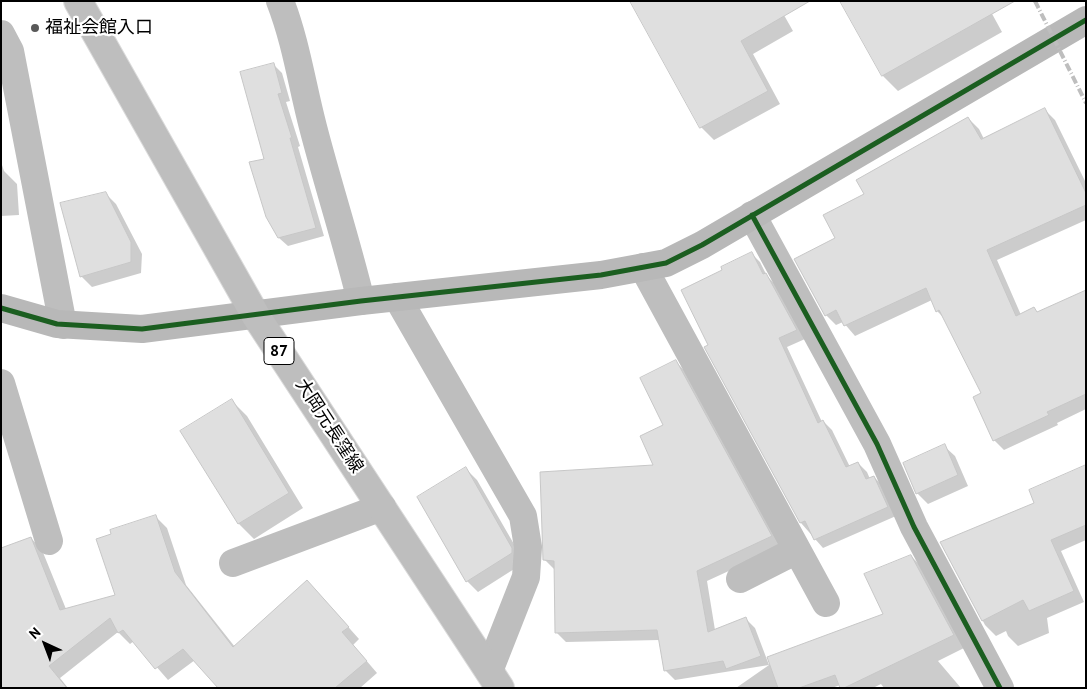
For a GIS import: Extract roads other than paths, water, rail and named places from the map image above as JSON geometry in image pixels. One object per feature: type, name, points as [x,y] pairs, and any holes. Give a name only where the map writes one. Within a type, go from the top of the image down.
[{"type":"street","name":"大岡元長窪線","points":[[78,1],[256,316],[495,679]]},
{"type":"street","points":[[280,1],[288,20],[314,128],[362,301]]},
{"type":"street","points":[[1,308],[63,325],[142,329],[362,301],[601,275],[666,263],[702,245],[1086,20]]},
{"type":"street","points":[[1,34],[10,52],[63,325]]},
{"type":"street","points":[[752,215],[877,444],[914,527],[1000,688]]},
{"type":"street","points":[[643,267],[826,603]]},
{"type":"street","points":[[397,297],[523,516],[528,546],[526,577],[495,679]]},
{"type":"street","points":[[1,383],[49,541]]},
{"type":"street","points":[[233,563],[382,507]]},
{"type":"street","points":[[740,579],[797,550]]},
{"type":"railway","points":[[1035,1],[1086,103]]},
{"type":"place","name":"福祉会館入口","points":[[35,28]]}]
